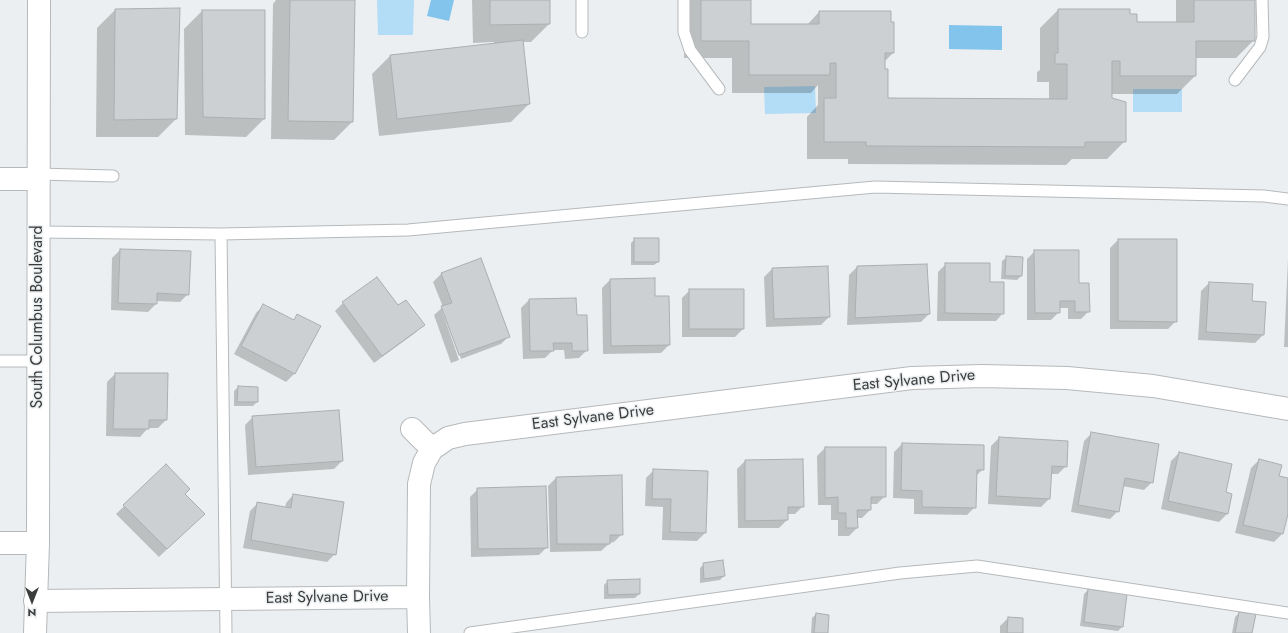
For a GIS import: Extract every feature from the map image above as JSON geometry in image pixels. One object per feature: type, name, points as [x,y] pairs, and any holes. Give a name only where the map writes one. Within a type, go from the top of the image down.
[{"type":"street","name":"South Columbus Boulevard","points":[[35,633],[38,543],[39,0]]},
{"type":"street","points":[[0,179],[38,177]]},
{"type":"street","name":"East Sylvane Drive","points":[[35,601],[418,598],[419,484],[424,463],[432,449],[448,438],[466,434],[912,378],[982,376],[1075,379],[1153,386],[1288,409]]},
{"type":"street","points":[[412,429],[432,449]]},
{"type":"street","points":[[0,543],[38,543]]},
{"type":"street","points":[[418,598],[419,633]]},
{"type":"lane","points":[[582,0],[582,32]]},
{"type":"lane","points":[[684,0],[684,32],[690,50],[719,89]]},
{"type":"lane","points":[[1235,80],[1260,47],[1263,37],[1262,0]]},
{"type":"lane","points":[[38,177],[114,176]]},
{"type":"lane","points":[[38,232],[221,234],[408,230],[875,187],[1264,196],[1288,199]]},
{"type":"lane","points":[[221,234],[226,633]]},
{"type":"lane","points":[[0,361],[38,361]]},
{"type":"lane","points":[[470,633],[900,573],[977,566],[1288,613]]},
{"type":"shaded area","points":[[377,0],[414,0],[413,35],[378,35]]},
{"type":"shaded area","points":[[431,0],[454,0],[449,21],[427,16]]},
{"type":"shaded area","points":[[949,25],[1002,26],[1002,50],[949,49]]},
{"type":"shaded area","points":[[815,86],[816,113],[765,114],[764,87]]},
{"type":"shaded area","points":[[1133,89],[1182,89],[1182,112],[1133,112]]},
{"type":"building","points":[[290,0],[355,0],[353,122],[288,121]]},
{"type":"building","points":[[490,0],[550,0],[550,24],[490,25]]},
{"type":"building","points":[[701,0],[751,0],[751,24],[819,24],[819,11],[891,11],[891,22],[894,22],[894,53],[885,53],[885,69],[888,69],[888,98],[1067,99],[1067,64],[1055,64],[1055,53],[1058,53],[1058,9],[1130,9],[1130,14],[1137,14],[1137,22],[1194,22],[1194,0],[1255,0],[1255,41],[1196,41],[1196,76],[1120,76],[1120,61],[1112,61],[1112,98],[1126,102],[1126,142],[1085,142],[1085,147],[866,146],[866,142],[824,142],[824,98],[836,98],[836,63],[830,63],[830,75],[749,75],[749,41],[701,41]]},
{"type":"building","points":[[180,8],[177,119],[114,120],[115,9]]},
{"type":"building","points":[[202,10],[265,10],[265,119],[203,117]]},
{"type":"building","points":[[523,40],[530,104],[397,119],[390,55]]},
{"type":"building","points":[[634,238],[659,238],[659,262],[634,262]]},
{"type":"building","points":[[1118,239],[1177,239],[1177,322],[1118,321]]},
{"type":"building","points":[[120,249],[191,251],[189,295],[157,293],[157,304],[118,303]]},
{"type":"building","points":[[1034,250],[1079,250],[1079,283],[1089,283],[1090,312],[1075,312],[1075,301],[1060,301],[1060,313],[1035,313]]},
{"type":"building","points":[[1006,256],[1023,257],[1022,276],[1005,276]]},
{"type":"building","points":[[481,258],[510,337],[459,355],[441,306],[452,303],[441,273]]},
{"type":"building","points":[[945,263],[990,263],[990,282],[1004,282],[1004,314],[945,313]]},
{"type":"building","points":[[927,264],[930,314],[855,318],[857,266]]},
{"type":"building","points":[[828,266],[830,317],[774,319],[772,268]]},
{"type":"building","points":[[377,277],[398,305],[406,300],[425,325],[382,356],[342,302]]},
{"type":"building","points":[[655,278],[655,296],[669,296],[670,345],[611,346],[610,279]]},
{"type":"building","points":[[1209,282],[1253,284],[1252,301],[1266,302],[1264,335],[1206,332]]},
{"type":"building","points":[[689,289],[744,289],[744,329],[689,329]]},
{"type":"building","points":[[576,298],[577,315],[587,315],[588,351],[572,351],[572,343],[553,343],[554,351],[530,351],[529,299]]},
{"type":"building","points":[[263,304],[294,320],[297,314],[321,326],[295,374],[241,346]]},
{"type":"building","points":[[115,373],[168,373],[167,420],[149,420],[149,429],[113,429]]},
{"type":"building","points":[[238,386],[258,387],[258,402],[237,402]]},
{"type":"building","points":[[339,410],[343,461],[256,467],[252,416]]},
{"type":"building","points":[[1091,432],[1159,444],[1153,483],[1125,478],[1119,512],[1078,505]]},
{"type":"building","points":[[999,437],[1068,441],[1067,467],[1052,466],[1050,499],[996,496]]},
{"type":"building","points":[[902,443],[984,445],[984,470],[977,470],[976,508],[922,507],[922,491],[901,490]]},
{"type":"building","points":[[825,447],[886,447],[886,497],[871,497],[871,510],[857,510],[858,528],[846,528],[846,513],[838,513],[838,497],[825,498]]},
{"type":"building","points":[[1179,452],[1232,464],[1226,492],[1232,494],[1228,514],[1168,501]]},
{"type":"building","points":[[803,459],[804,507],[788,507],[788,520],[745,521],[745,460]]},
{"type":"building","points":[[1259,459],[1282,465],[1279,476],[1288,478],[1288,514],[1283,534],[1243,525]]},
{"type":"building","points":[[166,464],[190,489],[185,494],[205,514],[167,549],[123,505]]},
{"type":"building","points":[[653,469],[708,471],[706,533],[670,532],[671,499],[652,499]]},
{"type":"building","points":[[622,475],[623,535],[610,535],[610,544],[557,544],[556,477]]},
{"type":"building","points":[[546,486],[548,548],[478,549],[477,488]]},
{"type":"building","points":[[293,494],[344,502],[336,555],[251,540],[257,502],[291,508]]},
{"type":"building","points":[[723,560],[725,576],[704,579],[703,563]]},
{"type":"building","points":[[640,579],[640,594],[608,595],[607,580]]},
{"type":"building","points":[[1088,589],[1127,594],[1123,627],[1084,622]]},
{"type":"building","points":[[1239,612],[1256,614],[1252,633],[1235,633]]},
{"type":"building","points":[[816,613],[829,615],[828,633],[814,633]]},
{"type":"building","points":[[1008,617],[1023,618],[1023,633],[1007,633]]}]
